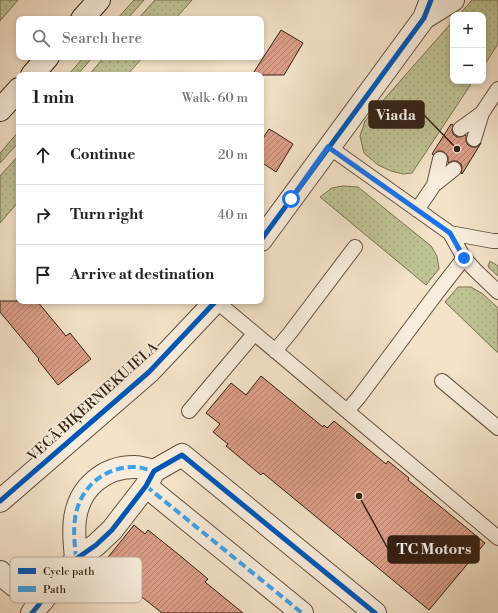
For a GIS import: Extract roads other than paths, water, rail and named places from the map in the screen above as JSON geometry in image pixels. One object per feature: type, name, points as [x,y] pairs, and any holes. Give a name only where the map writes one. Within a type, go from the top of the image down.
[{"type":"street","points":[[85,16],[99,0]]},
{"type":"street","points":[[264,236],[428,9],[453,0]]},
{"type":"street","points":[[35,72],[45,60]]},
{"type":"street","points":[[0,110],[16,92]]},
{"type":"street","name":"VECĀ BIĶERNIEKU IELA","points":[[0,501],[149,372],[213,304]]},
{"type":"street","points":[[79,557],[96,545],[112,530],[150,479],[182,455],[375,613]]},
{"type":"street","points":[[76,557],[74,520],[79,502],[87,488],[100,476],[116,469],[136,467],[302,613]]},
{"type":"street","points":[[0,559],[10,564]]},
{"type":"street","points":[[0,572],[10,582]]},
{"type":"lane","points":[[474,139],[482,113],[498,89]]},
{"type":"lane","points":[[460,129],[482,113]]},
{"type":"lane","points":[[328,147],[450,233],[498,241]]},
{"type":"lane","points":[[434,185],[440,159]]},
{"type":"lane","points":[[417,210],[434,185],[454,169]]},
{"type":"lane","points":[[450,233],[464,258],[474,270],[498,292]]},
{"type":"lane","points":[[275,351],[356,247]]},
{"type":"lane","points":[[347,411],[360,397],[464,258]]},
{"type":"lane","points":[[219,304],[498,538]]},
{"type":"lane","points":[[189,412],[254,334]]},
{"type":"lane","points":[[442,381],[498,428]]},
{"type":"place","name":"Viada","points":[[457,149]]},
{"type":"place","name":"TC Motors","points":[[359,496]]}]
